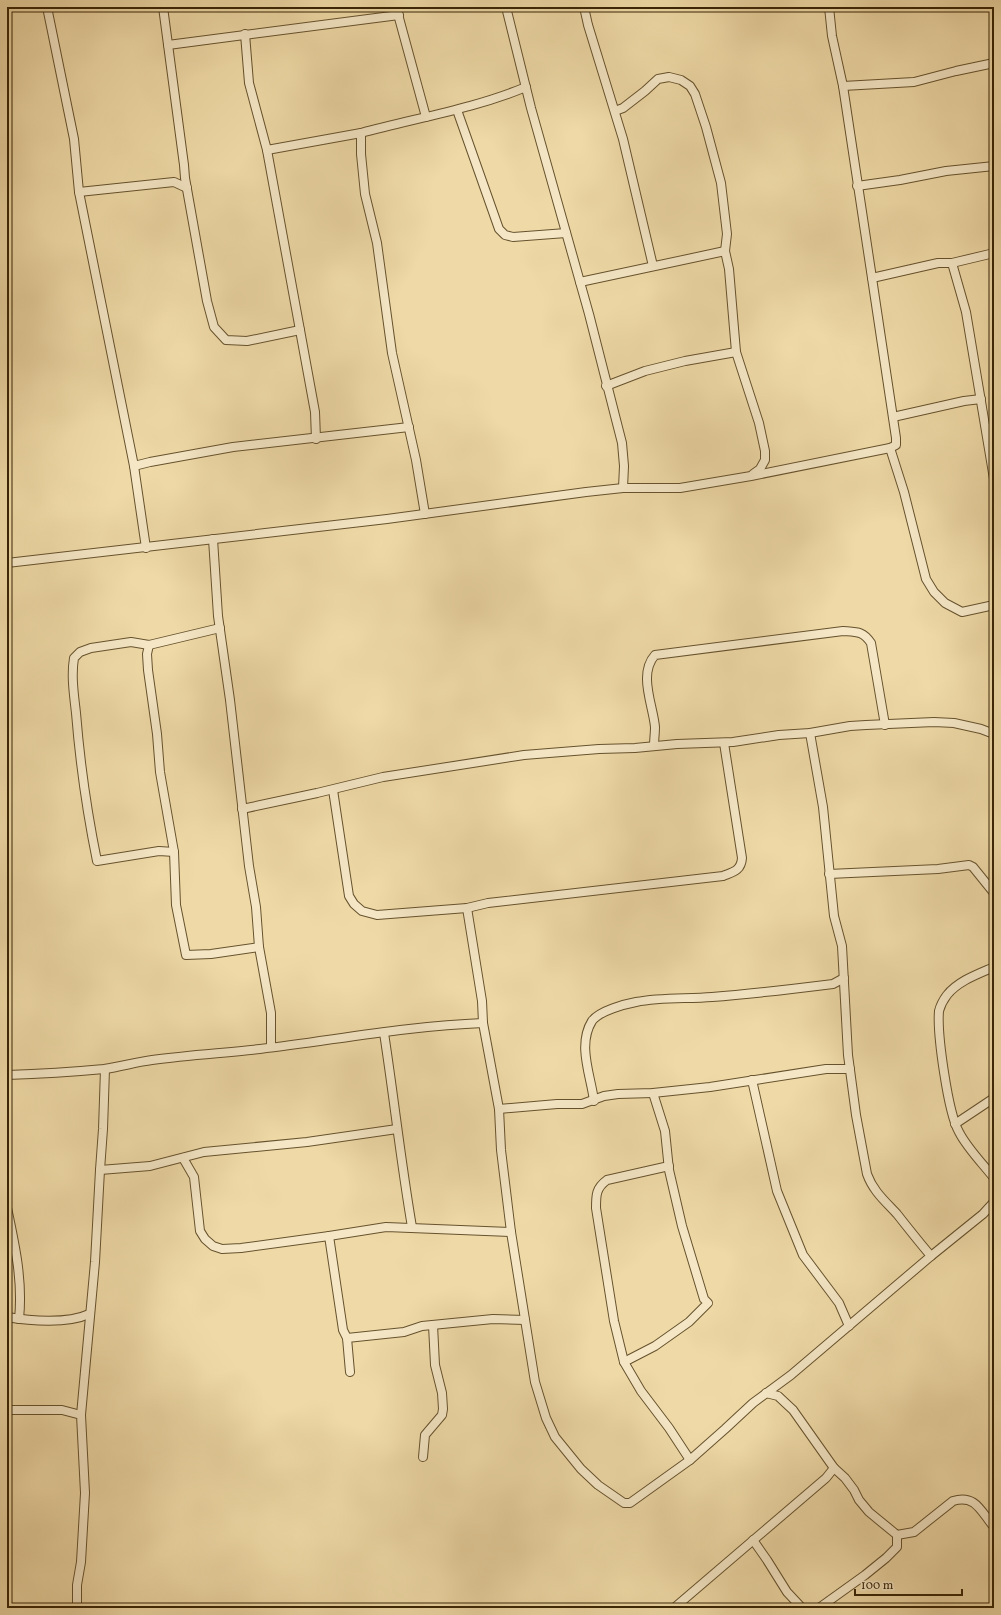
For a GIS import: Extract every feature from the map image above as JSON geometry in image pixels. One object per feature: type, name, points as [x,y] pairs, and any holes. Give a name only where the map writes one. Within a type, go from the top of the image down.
[{"type":"street","points":[[47,7],[74,139],[80,192],[134,466],[146,548]]},
{"type":"street","points":[[163,7],[187,188],[207,301],[214,327],[226,340],[247,341],[300,330]]},
{"type":"street","points":[[506,7],[531,108],[580,282],[622,443],[624,466],[622,488]]},
{"type":"street","points":[[584,7],[588,25],[623,138],[653,266]]},
{"type":"street","points":[[7,563],[146,548],[425,514],[586,492],[622,488],[680,488],[751,476],[890,448],[896,445],[843,86],[832,36],[829,7]]},
{"type":"street","points":[[168,45],[397,11],[426,117]]},
{"type":"street","points":[[245,34],[249,82],[267,150],[315,412],[316,439]]},
{"type":"street","points":[[843,86],[914,82],[994,63]]},
{"type":"street","points":[[615,111],[623,108],[658,79],[669,77],[682,80],[690,86],[695,94],[706,126],[721,183],[726,234],[725,251],[729,269],[736,352],[759,422],[765,451],[765,460],[763,464],[751,476]]},
{"type":"street","points":[[267,150],[361,133],[457,110],[490,101],[526,87]]},
{"type":"street","points":[[457,110],[499,229],[504,235],[513,237],[566,233]]},
{"type":"street","points":[[361,133],[361,154],[365,194],[377,243],[392,353],[416,460],[425,514]]},
{"type":"street","points":[[857,186],[900,180],[946,171],[994,166]]},
{"type":"street","points":[[174,182],[185,171]]},
{"type":"street","points":[[80,192],[174,182],[187,188]]},
{"type":"street","points":[[580,282],[725,251]]},
{"type":"street","points":[[872,278],[938,264],[952,263],[994,253]]},
{"type":"street","points":[[952,263],[966,312],[994,479]]},
{"type":"street","points":[[606,386],[657,368],[685,361],[736,352]]},
{"type":"street","points":[[893,418],[964,401],[981,399]]},
{"type":"street","points":[[134,466],[233,447],[316,439],[408,427]]},
{"type":"street","points":[[890,448],[904,492],[926,579],[934,592],[945,603],[962,612],[994,605]]},
{"type":"street","points":[[213,539],[220,628],[249,866],[256,907],[259,947],[270,1014],[271,1047]]},
{"type":"street","points":[[174,852],[159,851],[97,861],[88,814],[77,729],[73,664],[76,655],[91,648],[131,642],[149,645],[220,628]]},
{"type":"street","points":[[654,746],[655,728],[647,682],[648,666],[650,660],[655,655],[844,631],[858,632],[865,635],[871,643],[885,725]]},
{"type":"street","points":[[149,645],[147,654],[148,670],[157,734],[160,772],[174,852],[176,905],[186,954],[211,954],[259,947]]},
{"type":"street","points":[[242,809],[333,790],[383,777],[484,760],[559,752],[676,744],[724,743],[810,733],[850,726],[934,722],[954,723],[981,729],[994,734]]},
{"type":"street","points":[[810,733],[823,807],[834,916],[842,946],[850,1069],[856,1115],[867,1174],[876,1192],[931,1256]]},
{"type":"street","points":[[333,790],[349,896],[354,904],[362,911],[377,915],[467,908],[488,903],[723,876],[736,871],[741,866],[742,858],[724,743]]},
{"type":"street","points":[[829,874],[938,869],[969,865],[973,867],[994,893]]},
{"type":"street","points":[[467,908],[481,994],[483,1023],[499,1109],[501,1150],[511,1232],[535,1382],[546,1418],[555,1436],[581,1469],[598,1485],[624,1503],[630,1503],[690,1460],[753,1403],[791,1376],[931,1256],[983,1214],[994,1202]]},
{"type":"street","points":[[994,967],[960,983],[947,995],[939,1010],[939,1034],[950,1106],[955,1124],[959,1133],[994,1178]]},
{"type":"street","points":[[594,1101],[585,1048],[588,1031],[592,1021],[604,1012],[636,1002],[662,999],[712,997],[833,984],[844,978]]},
{"type":"street","points":[[7,1074],[105,1069],[159,1059],[271,1047],[442,1024],[483,1023]]},
{"type":"street","points":[[384,1033],[412,1227]]},
{"type":"street","points":[[77,1608],[77,1586],[81,1562],[85,1493],[81,1415],[96,1247],[104,1128],[105,1069]]},
{"type":"street","points":[[499,1109],[557,1104],[582,1104],[594,1101],[604,1096],[618,1094],[653,1093],[710,1087],[826,1069],[850,1069]]},
{"type":"street","points":[[752,1080],[777,1192],[803,1255],[839,1303],[849,1326]]},
{"type":"street","points":[[624,1362],[655,1346],[689,1322],[708,1303],[704,1299],[682,1226],[669,1166],[666,1131],[653,1093]]},
{"type":"street","points":[[955,1124],[994,1098]]},
{"type":"street","points":[[100,1170],[150,1166],[204,1152],[307,1142],[397,1129]]},
{"type":"street","points":[[183,1158],[194,1177],[200,1231],[205,1239],[213,1246],[222,1249],[242,1248],[386,1227],[511,1232]]},
{"type":"street","points":[[669,1166],[607,1180],[600,1185],[596,1193],[596,1208],[604,1251],[607,1283],[618,1342],[624,1362],[641,1391],[669,1428],[690,1460]]},
{"type":"street","points":[[7,1208],[19,1274],[21,1297],[20,1319]]},
{"type":"street","points":[[329,1236],[334,1280],[347,1338],[350,1372]]},
{"type":"street","points":[[7,1317],[20,1319],[79,1319],[89,1314]]},
{"type":"street","points":[[347,1338],[404,1332],[422,1326],[493,1318],[525,1320]]},
{"type":"street","points":[[423,1457],[425,1435],[442,1415],[443,1409],[442,1393],[435,1365],[433,1325]]},
{"type":"street","points":[[766,1393],[778,1396],[793,1410],[834,1468],[845,1478],[854,1490],[859,1500],[869,1512],[896,1535],[897,1546],[886,1558],[818,1608]]},
{"type":"street","points":[[7,1410],[62,1410],[81,1415]]},
{"type":"street","points":[[674,1608],[826,1478],[834,1468]]},
{"type":"street","points":[[896,1535],[914,1532],[953,1501],[960,1499],[971,1500],[994,1527]]},
{"type":"street","points":[[753,1540],[787,1592],[802,1608]]}]
